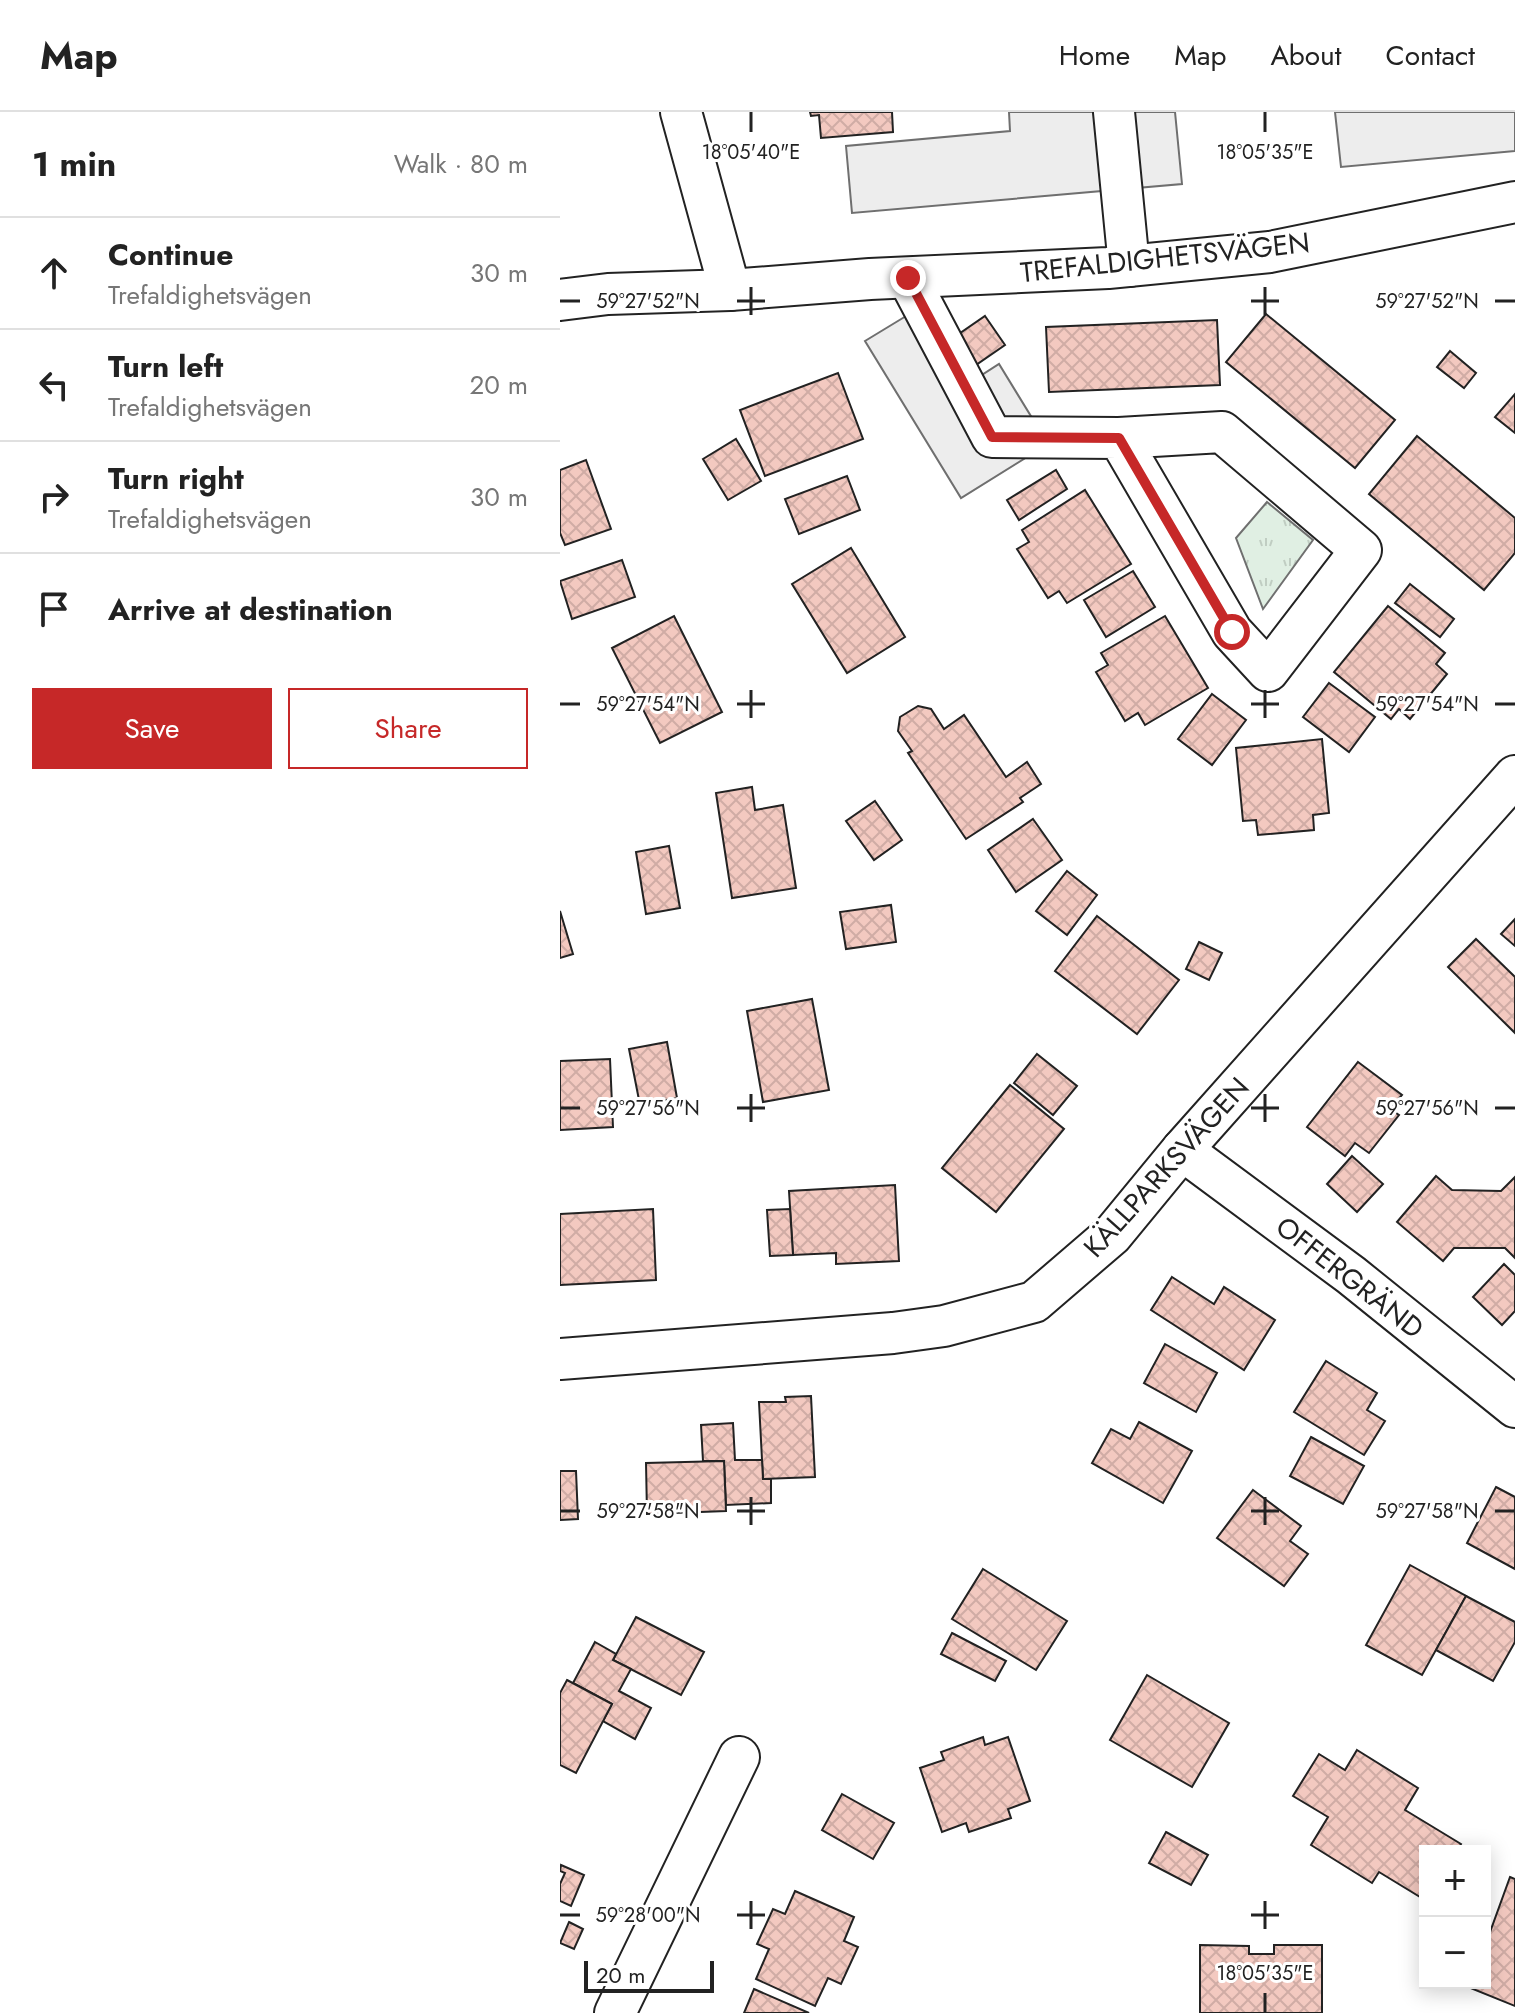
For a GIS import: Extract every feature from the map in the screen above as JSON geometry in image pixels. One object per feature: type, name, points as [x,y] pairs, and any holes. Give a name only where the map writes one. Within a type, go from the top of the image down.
[{"type":"street","points":[[681,112],[730,290]]},
{"type":"street","points":[[1114,112],[1129,266]]},
{"type":"street","name":"TREFALDIGHETSVÄGEN","points":[[560,300],[608,294],[730,290],[1129,266],[1270,252],[1515,202]]},
{"type":"street","points":[[908,278],[992,437],[1119,438],[1222,432],[1361,550],[1268,671],[1232,632],[1119,438]]},
{"type":"street","name":"KÄLLPARKSVÄGEN","points":[[560,1359],[893,1333],[944,1326],[1034,1302],[1112,1235],[1182,1150],[1515,776]]},
{"type":"street","name":"OFFERGRÄND","points":[[1182,1150],[1351,1275],[1515,1407]]},
{"type":"street","points":[[615,2013],[739,1757]]},
{"type":"green space","points":[[1267,502],[1313,540],[1263,609],[1236,538]]},
{"type":"shaded area","points":[[1009,112],[1175,112],[1182,184],[852,213],[846,146],[1010,131]]},
{"type":"shaded area","points":[[1335,112],[1515,112],[1515,151],[1341,167]]},
{"type":"shaded area","points":[[916,310],[963,387],[999,364],[1048,444],[961,498],[865,341]]},
{"type":"building","points":[[810,112],[892,112],[893,132],[821,138],[819,115],[811,116]]},
{"type":"building","points":[[1266,314],[1395,420],[1355,468],[1226,362]]},
{"type":"building","points":[[985,316],[1005,345],[973,367],[953,338]]},
{"type":"building","points":[[1217,320],[1220,385],[1049,392],[1046,327]]},
{"type":"building","points":[[1450,351],[1476,373],[1464,388],[1437,367]]},
{"type":"building","points":[[838,373],[863,439],[765,476],[740,410]]},
{"type":"building","points":[[1515,394],[1515,433],[1495,417]]},
{"type":"building","points":[[1417,436],[1515,518],[1515,553],[1484,590],[1369,494]]},
{"type":"building","points":[[736,439],[761,481],[728,500],[703,459]]},
{"type":"building","points":[[586,460],[611,529],[565,545],[560,533],[560,470]]},
{"type":"building","points":[[1056,470],[1067,489],[1019,520],[1007,500]]},
{"type":"building","points":[[847,476],[860,510],[799,534],[785,499]]},
{"type":"building","points":[[1085,490],[1131,564],[1067,603],[1059,591],[1048,598],[1017,549],[1029,542],[1022,530]]},
{"type":"building","points":[[851,548],[905,637],[847,673],[792,584]]},
{"type":"building","points":[[622,560],[635,597],[572,619],[560,581]]},
{"type":"building","points":[[1133,571],[1155,607],[1106,637],[1084,600]]},
{"type":"building","points":[[1410,584],[1454,619],[1440,637],[1395,603]]},
{"type":"building","points":[[1388,606],[1445,653],[1436,664],[1447,674],[1410,719],[1399,709],[1391,719],[1334,672]]},
{"type":"building","points":[[674,616],[722,712],[660,743],[612,648]]},
{"type":"building","points":[[1165,616],[1208,688],[1145,725],[1138,713],[1125,721],[1096,672],[1108,665],[1101,653]]},
{"type":"building","points":[[1329,683],[1375,717],[1349,752],[1303,717]]},
{"type":"building","points":[[1212,694],[1246,720],[1212,765],[1178,739]]},
{"type":"building","points":[[918,706],[931,709],[944,729],[964,715],[1006,777],[1027,762],[1041,784],[1020,798],[1023,802],[966,839],[908,753],[912,751],[898,731],[900,717]]},
{"type":"building","points":[[1322,739],[1329,813],[1313,815],[1314,830],[1258,835],[1256,820],[1243,821],[1236,748]]},
{"type":"building","points":[[752,787],[755,810],[783,805],[796,888],[732,898],[716,793]]},
{"type":"building","points":[[875,801],[902,840],[874,860],[846,821]]},
{"type":"building","points":[[1033,819],[1062,860],[1016,892],[988,850]]},
{"type":"building","points":[[669,846],[680,908],[646,914],[636,852]]},
{"type":"building","points":[[1067,871],[1097,895],[1067,935],[1036,911]]},
{"type":"building","points":[[891,905],[896,942],[846,949],[840,912]]},
{"type":"building","points":[[560,911],[573,954],[560,958]]},
{"type":"building","points":[[1097,916],[1179,980],[1137,1034],[1055,971]]},
{"type":"building","points":[[1515,919],[1515,946],[1501,934]]},
{"type":"building","points":[[1476,939],[1515,977],[1515,1033],[1448,967]]},
{"type":"building","points":[[1199,942],[1222,953],[1209,980],[1186,969]]},
{"type":"building","points":[[812,999],[829,1090],[763,1102],[747,1011]]},
{"type":"building","points":[[667,1042],[677,1098],[640,1105],[629,1049]]},
{"type":"building","points":[[1037,1054],[1077,1086],[1053,1115],[1014,1083]]},
{"type":"building","points":[[610,1059],[613,1127],[560,1130],[560,1061]]},
{"type":"building","points":[[1358,1062],[1402,1095],[1390,1109],[1399,1115],[1369,1153],[1355,1143],[1345,1156],[1307,1127]]},
{"type":"building","points":[[1010,1085],[1064,1129],[996,1212],[942,1168]]},
{"type":"building","points":[[1352,1156],[1383,1184],[1357,1212],[1327,1184]]},
{"type":"building","points":[[1436,1176],[1452,1190],[1501,1191],[1515,1177],[1515,1258],[1505,1248],[1454,1248],[1443,1261],[1397,1222]]},
{"type":"building","points":[[895,1185],[899,1261],[836,1264],[836,1253],[793,1255],[789,1191]]},
{"type":"building","points":[[653,1209],[656,1280],[560,1285],[560,1214]]},
{"type":"building","points":[[790,1209],[793,1255],[770,1256],[767,1210]]},
{"type":"building","points":[[1504,1264],[1515,1275],[1515,1311],[1502,1325],[1473,1297]]},
{"type":"building","points":[[1172,1277],[1214,1304],[1224,1287],[1275,1320],[1244,1370],[1151,1310]]},
{"type":"building","points":[[1165,1344],[1217,1373],[1196,1412],[1144,1383]]},
{"type":"building","points":[[1326,1361],[1377,1393],[1367,1410],[1385,1421],[1364,1455],[1294,1412]]},
{"type":"building","points":[[811,1396],[815,1477],[763,1479],[759,1402],[786,1402],[785,1397]]},
{"type":"building","points":[[1139,1422],[1192,1451],[1163,1503],[1092,1463],[1111,1429],[1130,1439]]},
{"type":"building","points":[[733,1423],[735,1460],[762,1460],[763,1479],[771,1479],[771,1503],[726,1505],[724,1461],[703,1461],[701,1425]]},
{"type":"building","points":[[1311,1437],[1364,1466],[1343,1504],[1290,1476]]},
{"type":"building","points":[[724,1461],[726,1511],[647,1514],[646,1463]]},
{"type":"building","points":[[560,1471],[576,1471],[578,1519],[560,1520]]},
{"type":"building","points":[[1496,1487],[1515,1497],[1515,1569],[1467,1543]]},
{"type":"building","points":[[1253,1490],[1301,1526],[1290,1541],[1308,1554],[1284,1586],[1217,1538]]},
{"type":"building","points":[[1410,1565],[1466,1596],[1422,1675],[1366,1645]]},
{"type":"building","points":[[983,1569],[1067,1621],[1036,1670],[952,1619]]},
{"type":"building","points":[[1466,1596],[1515,1622],[1515,1642],[1493,1681],[1436,1650]]},
{"type":"building","points":[[636,1617],[704,1652],[681,1695],[613,1660]]},
{"type":"building","points":[[952,1633],[1006,1661],[995,1681],[941,1654]]},
{"type":"building","points":[[595,1642],[616,1654],[613,1660],[631,1669],[619,1691],[651,1708],[635,1739],[603,1721],[612,1704],[573,1683]]},
{"type":"building","points":[[1147,1675],[1229,1723],[1192,1787],[1110,1740]]},
{"type":"building","points":[[567,1680],[612,1704],[576,1773],[560,1765],[560,1693]]},
{"type":"building","points":[[983,1737],[985,1745],[1008,1737],[1030,1801],[1008,1809],[1011,1818],[969,1832],[966,1823],[942,1832],[920,1768],[944,1760],[941,1752]]},
{"type":"building","points":[[1357,1750],[1418,1788],[1405,1810],[1461,1844],[1419,1845],[1419,1896],[1379,1872],[1372,1883],[1311,1845],[1328,1817],[1293,1796],[1319,1754],[1345,1770]]},
{"type":"building","points":[[842,1794],[894,1823],[873,1859],[822,1830]]},
{"type":"building","points":[[1166,1832],[1208,1855],[1191,1885],[1149,1863]]},
{"type":"building","points":[[561,1865],[584,1875],[571,1906],[560,1901],[560,1884],[565,1873],[560,1871]]},
{"type":"building","points":[[1510,1877],[1515,1879],[1515,2006],[1473,1989],[1491,1989],[1491,1929]]},
{"type":"building","points":[[795,1891],[854,1917],[844,1941],[858,1947],[841,1984],[828,1978],[815,2006],[756,1979],[769,1949],[757,1944],[773,1909],[785,1914]]},
{"type":"building","points":[[569,1922],[583,1929],[574,1949],[560,1943]]},
{"type":"building","points":[[1200,1945],[1249,1946],[1249,1954],[1274,1954],[1274,1945],[1322,1945],[1322,2013],[1200,2013]]},
{"type":"building","points":[[754,1989],[809,2013],[744,2013]]},
{"type":"route","points":[[908,278],[992,437],[1119,438],[1232,632]]}]
